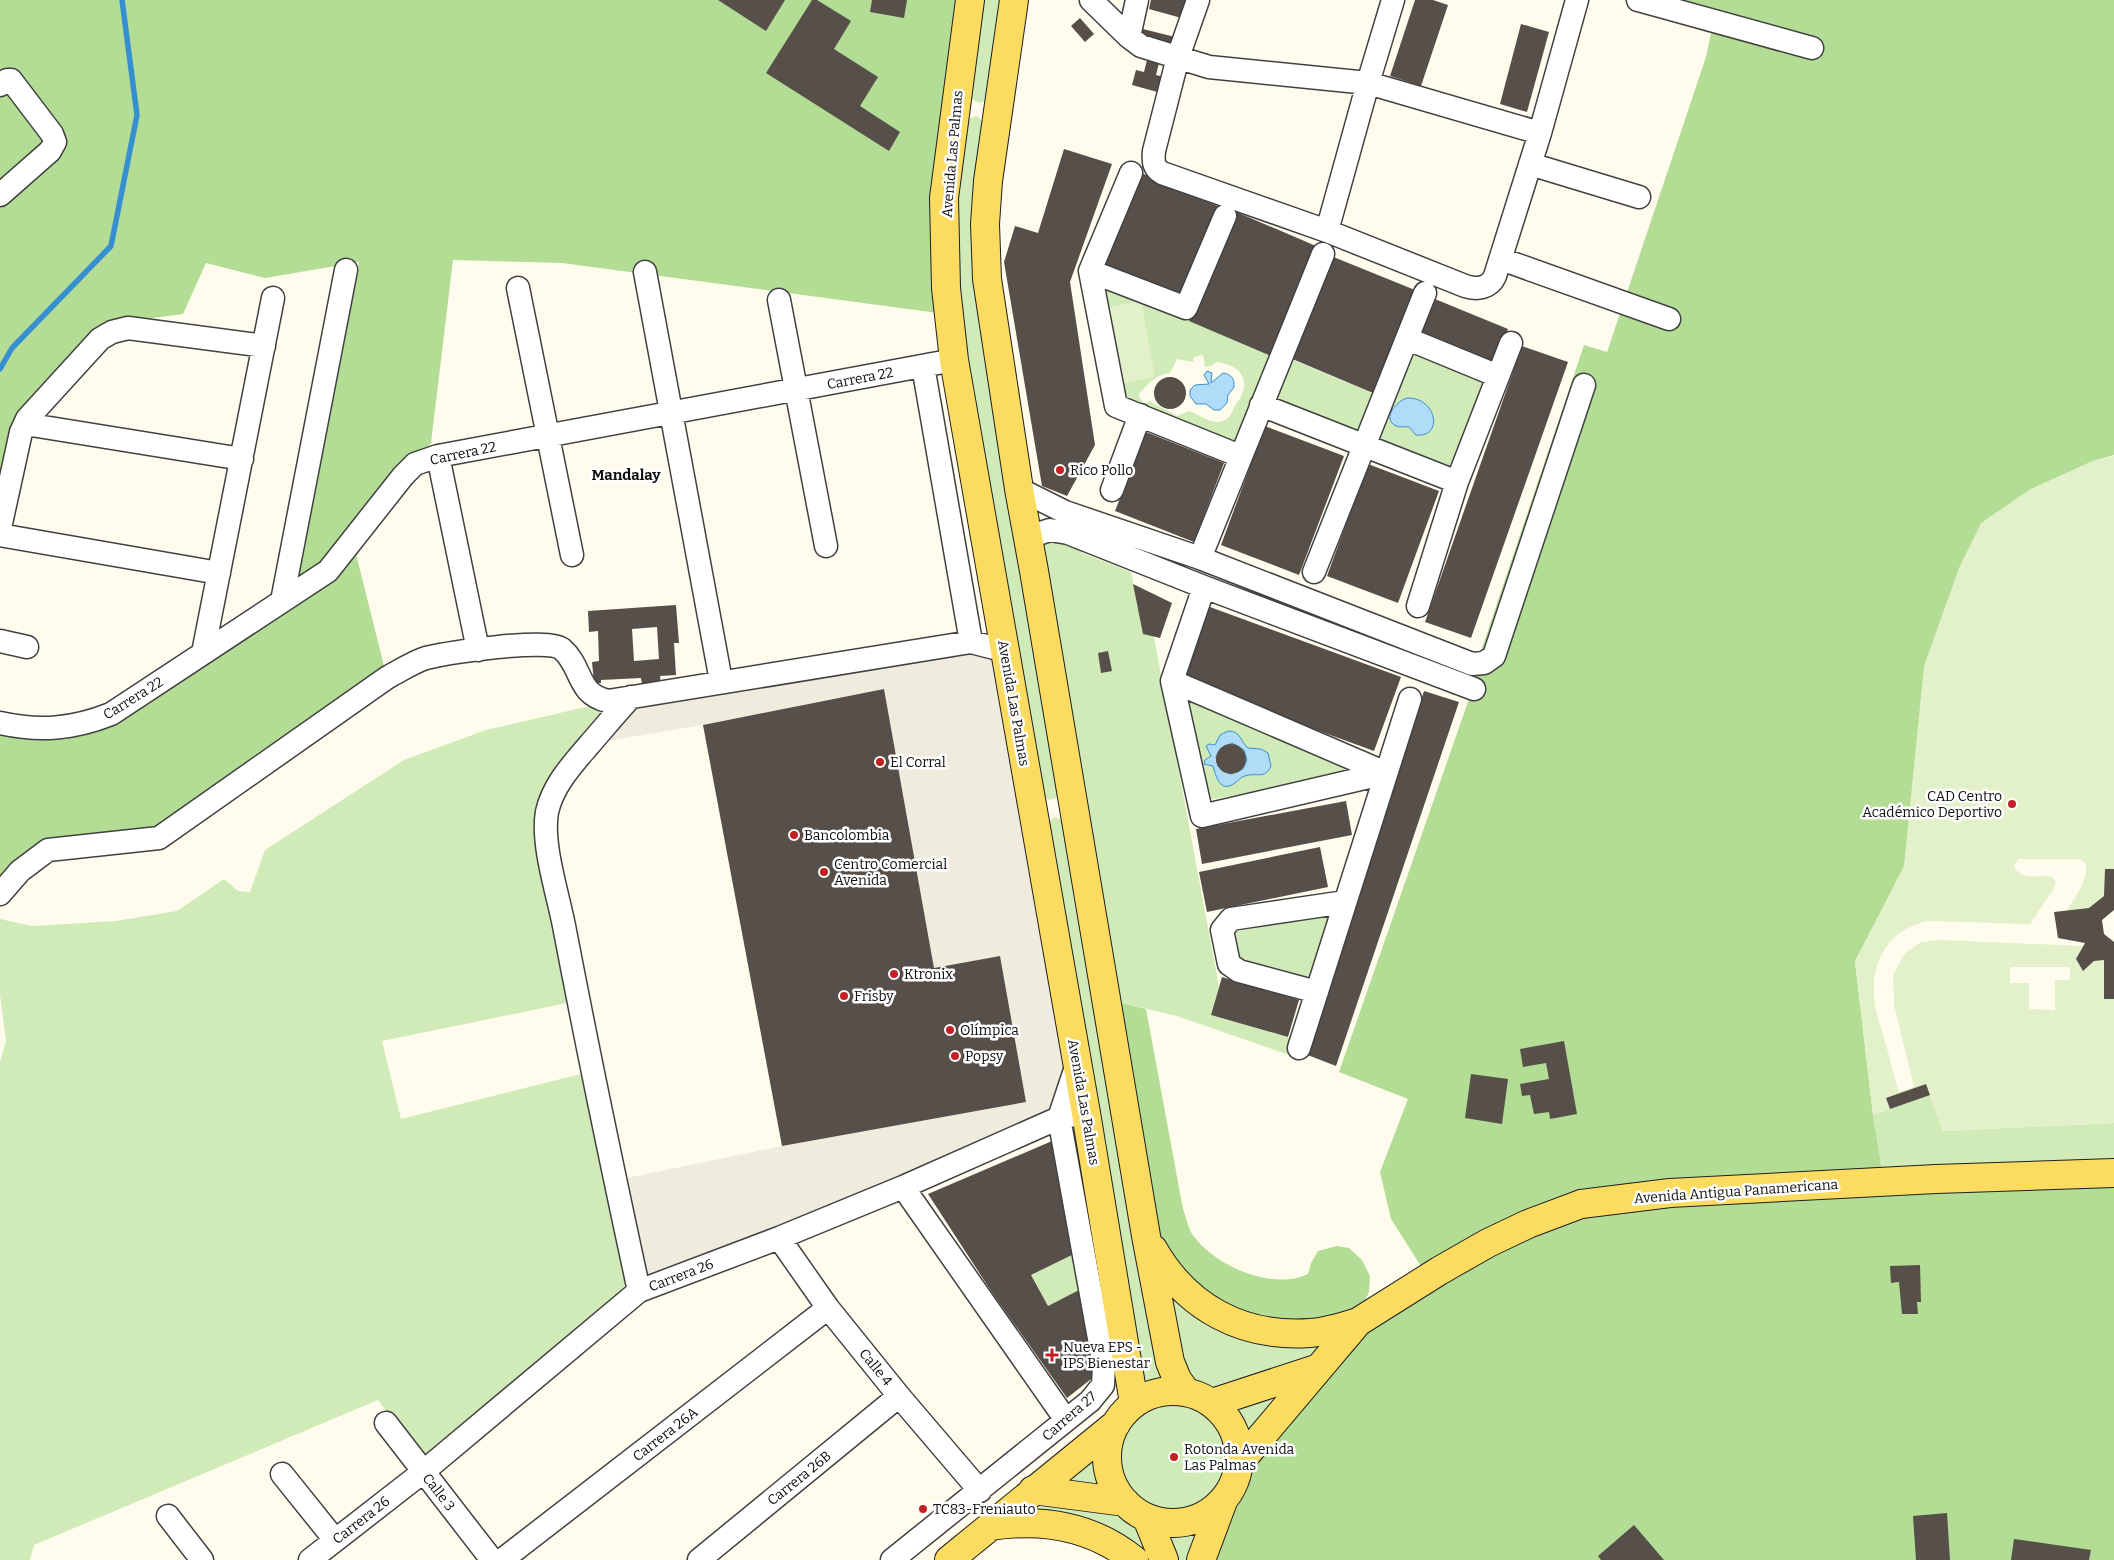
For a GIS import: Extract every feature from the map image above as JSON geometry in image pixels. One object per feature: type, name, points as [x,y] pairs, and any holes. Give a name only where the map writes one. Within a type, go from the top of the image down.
[{"type":"main road","name":"Avenida Las Palmas","points":[[970,0],[944,198],[946,288],[954,360],[1086,1113],[1134,1404]]},
{"type":"main road","points":[[1014,0],[988,182],[985,224],[987,279],[1018,489],[1028,537],[1146,1236],[1170,1362],[1177,1379],[1186,1392]]},
{"type":"main road","points":[[955,106],[998,114]]},
{"type":"main road","points":[[1034,815],[1072,799]]},
{"type":"main road","name":"Avenida Antigua Panamericana","points":[[1239,1464],[1358,1322],[1439,1271],[1488,1244],[1528,1224],[1581,1204],[1680,1193],[1936,1179],[2114,1173]]},
{"type":"main road","points":[[1146,1236],[1167,1272],[1188,1294],[1212,1312],[1241,1325],[1266,1331],[1294,1333],[1322,1332],[1358,1322]]},
{"type":"main road","points":[[1212,1403],[1318,1368]]},
{"type":"main road","points":[[949,1560],[1116,1424],[1134,1404],[1148,1395],[1162,1392],[1186,1392],[1212,1403],[1224,1414],[1232,1426],[1238,1445],[1239,1464],[1234,1485],[1223,1501],[1201,1560]]},
{"type":"main road","points":[[1116,1424],[1109,1443],[1108,1467],[1114,1487],[1133,1510],[1147,1518],[1165,1523],[1191,1521],[1209,1513],[1223,1501]]},
{"type":"main road","points":[[1033,1490],[1125,1502]]},
{"type":"main road","points":[[1147,1518],[1164,1560]]},
{"type":"main road","points":[[991,1526],[1025,1522],[1058,1525],[1099,1538],[1134,1560]]},
{"type":"street","points":[[1091,0],[1128,37],[1141,46],[1178,57],[1209,66],[1368,83],[1540,133]]},
{"type":"street","points":[[1128,37],[1137,0]]},
{"type":"street","points":[[1198,0],[1178,57],[1154,151],[1153,157],[1156,168],[1162,173],[1327,231],[1472,288],[1484,287],[1490,284],[1501,260],[1578,0]]},
{"type":"street","points":[[1327,231],[1368,83],[1394,0]]},
{"type":"street","points":[[1638,0],[1812,48]]},
{"type":"street","points":[[0,85],[7,80],[11,80],[52,134],[55,142],[50,151],[0,195]]},
{"type":"street","points":[[1530,164],[1639,197]]},
{"type":"street","points":[[1131,173],[1090,271],[1116,406],[1240,456]]},
{"type":"street","points":[[1090,271],[1186,308],[1226,216]]},
{"type":"street","points":[[1200,558],[1323,254]]},
{"type":"street","points":[[1501,260],[1669,319]]},
{"type":"street","points":[[282,601],[346,270]]},
{"type":"street","points":[[645,272],[720,681]]},
{"type":"street","points":[[518,288],[572,555]]},
{"type":"street","points":[[1314,572],[1425,293]]},
{"type":"street","points":[[203,653],[273,298]]},
{"type":"street","points":[[779,300],[826,546]]},
{"type":"street","points":[[0,528],[21,432],[27,419],[100,339],[112,332],[128,328],[264,346]]},
{"type":"street","points":[[1408,339],[1498,376]]},
{"type":"street","points":[[1418,606],[1457,482],[1511,343]]},
{"type":"street","name":"Carrera 22","points":[[0,723],[41,730],[59,729],[94,721],[111,714],[328,571],[403,476],[416,464],[438,456],[797,391],[954,360]]},
{"type":"street","points":[[923,366],[971,642]]},
{"type":"street","points":[[1018,489],[1065,512],[1200,558],[1472,664],[1484,663],[1494,656],[1584,385]]},
{"type":"street","points":[[1261,405],[1457,482]]},
{"type":"street","points":[[1112,490],[1140,415]]},
{"type":"street","points":[[25,424],[242,459]]},
{"type":"street","points":[[438,456],[478,650]]},
{"type":"street","points":[[1028,537],[1050,530],[1068,533],[1204,587],[1474,689]]},
{"type":"street","points":[[0,535],[219,573]]},
{"type":"street","points":[[1204,587],[1172,681],[1202,816],[1386,773]]},
{"type":"street","points":[[971,642],[1000,620]]},
{"type":"street","points":[[0,641],[27,647]]},
{"type":"street","points":[[0,894],[20,871],[48,850],[159,838],[388,677],[425,659],[478,650],[540,643],[560,647],[572,660],[583,686],[596,698],[608,701],[720,681],[971,642],[1006,651]]},
{"type":"street","points":[[1172,681],[1386,773]]},
{"type":"street","points":[[631,697],[569,769],[553,794],[547,813],[546,842],[562,914],[599,1106],[639,1291]]},
{"type":"street","points":[[1300,1048],[1410,699]]},
{"type":"street","points":[[1317,992],[1239,971],[1229,964],[1222,930],[1231,919],[1345,902]]},
{"type":"street","points":[[1059,1118],[1077,1064]]},
{"type":"street","name":"Carrera 26","points":[[310,1560],[423,1472],[639,1291],[779,1238],[903,1187],[1059,1118],[1086,1113]]},
{"type":"street","name":"Carrera 27","points":[[892,1560],[1098,1394],[1103,1385],[1105,1376],[1059,1118]]},
{"type":"street","points":[[903,1187],[1066,1420]]},
{"type":"street","name":"Calle 4","points":[[779,1238],[828,1308],[899,1396],[980,1491]]},
{"type":"street","name":"Carrera 26A","points":[[502,1560],[828,1308]]},
{"type":"street","name":"Carrera 26B","points":[[699,1560],[899,1396]]},
{"type":"street","name":"Calle 3","points":[[386,1423],[492,1560]]},
{"type":"street","points":[[282,1474],[335,1540]]},
{"type":"street","points":[[168,1516],[202,1560]]},
{"type":"green space","points":[[0,0],[959,0],[938,313],[562,263],[453,260],[431,443],[325,566],[292,586],[359,262],[265,278],[206,263],[183,314],[115,323],[22,414],[0,493]]},
{"type":"green space","points":[[981,0],[1003,0],[988,97],[982,103],[970,98]]},
{"type":"green space","points":[[1664,0],[2114,0],[2114,455],[2093,461],[2029,490],[1908,862],[1855,961],[1873,1115],[1882,1171],[1669,1181],[1422,1268],[1391,1219],[1380,1172],[1408,1099],[1339,1072],[1470,696],[1481,651],[1584,345],[1607,352],[1706,57],[1715,14]]},
{"type":"green space","points":[[975,116],[979,117],[983,124],[1059,794],[1057,798],[1049,800],[1043,796],[966,357],[957,288],[956,200],[966,120]]},
{"type":"green space","points":[[1099,282],[1182,313],[1274,357],[1238,447],[1122,401]],"holes":[[[1203,355],[1205,367],[1216,362],[1229,365],[1239,371],[1244,381],[1242,395],[1230,416],[1225,420],[1214,422],[1189,411],[1177,416],[1149,401],[1144,404],[1138,395],[1156,378],[1170,373],[1177,359],[1193,362],[1194,357]]]},
{"type":"green space","points":[[1141,301],[1155,377],[1123,383],[1109,307]]},
{"type":"green space","points":[[1412,348],[1490,379],[1453,474],[1373,442]],"holes":[[[1410,398],[1421,401],[1432,411],[1429,432],[1423,435],[1415,434],[1409,427],[1395,425],[1392,420],[1391,411],[1396,404]]]},
{"type":"green space","points":[[1288,358],[1377,395],[1360,436],[1270,401]]},
{"type":"green space","name":"CAD Centro Académico Deportivo","points":[[2114,456],[2114,893],[2086,915],[2063,917],[2085,877],[2086,869],[2084,862],[2078,859],[2019,859],[2014,865],[2019,873],[2029,876],[2051,876],[2056,882],[2053,890],[2030,924],[1929,921],[1916,924],[1895,937],[1881,956],[1874,979],[1874,999],[1899,1092],[1914,1087],[1894,1005],[1893,975],[1905,953],[1921,942],[1940,940],[2083,946],[2076,960],[2083,970],[2094,961],[2104,960],[2104,999],[2114,999],[2114,1123],[1943,1131],[1926,1084],[1886,1098],[1890,1109],[1873,1115],[1855,961],[1904,866],[1924,666],[1959,568],[1981,523],[2029,490],[2093,461]],"holes":[[[2010,967],[2070,967],[2070,980],[2055,980],[2055,1010],[2029,1009],[2029,983],[2010,983]]]},
{"type":"green space","points":[[1052,537],[1080,545],[1082,553],[1131,572],[1143,633],[1154,637],[1219,987],[1211,1015],[1294,1039],[1289,1055],[1177,1016],[1118,1002],[1040,542]]},
{"type":"green space","points":[[355,550],[385,670],[155,832],[42,845],[0,887],[0,730],[65,736]]},
{"type":"green space","points":[[1189,702],[1360,771],[1209,800]]},
{"type":"green space","points":[[594,705],[607,708],[547,790],[572,1002],[382,1041],[401,1119],[585,1073],[631,1288],[424,1461],[378,1400],[34,1545],[30,1560],[0,1560],[0,1062],[6,1041],[0,995],[0,919],[32,926],[116,921],[177,911],[224,879],[238,891],[250,892],[265,850],[404,760],[486,730]]},
{"type":"green space","points":[[1054,817],[1064,820],[1163,1379],[1145,1385],[1047,824]]},
{"type":"green space","points":[[1334,914],[1311,981],[1237,963],[1232,932]]},
{"type":"green space","points":[[1118,1002],[1146,1009],[1183,1209],[1192,1234],[1202,1246],[1229,1265],[1261,1277],[1278,1279],[1294,1278],[1308,1274],[1311,1263],[1318,1251],[1337,1246],[1349,1248],[1362,1260],[1370,1276],[1369,1292],[1364,1303],[1355,1312],[1319,1320],[1273,1320],[1219,1303],[1184,1276],[1156,1232]]},
{"type":"green space","points":[[1926,1084],[1943,1131],[2114,1123],[2114,1161],[1882,1171],[1873,1115],[1890,1109],[1886,1098]]},
{"type":"green space","points":[[2114,1183],[2114,1560],[1214,1560],[1234,1506],[1245,1488],[1250,1469],[1366,1331],[1480,1261],[1533,1234],[1584,1216],[1670,1205]]},
{"type":"green space","points":[[1076,1253],[1083,1288],[1048,1306],[1031,1275]]},
{"type":"green space","points":[[1166,1287],[1328,1342],[1312,1359],[1214,1391],[1193,1382],[1183,1367]]},
{"type":"green space","points":[[1285,1391],[1248,1437],[1243,1421],[1233,1407]]},
{"type":"green space","points":[[1173,1402],[1194,1406],[1212,1418],[1224,1436],[1228,1457],[1224,1478],[1212,1496],[1194,1508],[1173,1512],[1152,1508],[1134,1496],[1122,1478],[1118,1457],[1122,1436],[1134,1418],[1152,1406]]},
{"type":"green space","points":[[1096,1453],[1098,1473],[1103,1488],[1059,1483]]},
{"type":"green space","points":[[1036,1502],[1120,1512],[1137,1524],[1149,1560],[1139,1550],[1024,1511]]},
{"type":"green space","points":[[1201,1530],[1190,1560],[1175,1560],[1164,1533],[1182,1535]]},
{"type":"shaded area","points":[[977,648],[995,654],[1065,1061],[1055,1105],[1039,1120],[644,1282],[622,1179],[782,1146],[1026,1102],[1000,956],[934,968],[884,689],[703,725],[600,742],[634,703]]},
{"type":"water","points":[[1207,371],[1212,373],[1211,383],[1223,373],[1230,376],[1234,382],[1234,387],[1228,395],[1227,403],[1220,410],[1214,410],[1206,404],[1196,404],[1190,396],[1190,390],[1195,385],[1209,384],[1204,375]]},
{"type":"water","points":[[1407,398],[1417,399],[1430,410],[1433,424],[1431,430],[1425,434],[1416,435],[1409,427],[1398,427],[1390,419],[1390,414],[1395,406]]},
{"type":"water","points":[[1232,731],[1238,735],[1248,748],[1261,749],[1268,753],[1271,766],[1269,770],[1263,774],[1244,776],[1230,786],[1222,785],[1217,779],[1213,766],[1204,764],[1205,760],[1211,756],[1206,746],[1209,744],[1215,745],[1220,735]],"holes":[[[1232,743],[1244,750],[1247,760],[1243,769],[1230,774],[1218,766],[1216,757],[1220,749]]]},
{"type":"building","points":[[718,0],[785,0],[766,31]]},
{"type":"building","points":[[812,0],[817,0],[851,21],[834,49],[878,77],[860,106],[900,132],[889,151],[766,73]]},
{"type":"building","points":[[872,0],[907,0],[904,18],[870,12]]},
{"type":"building","points":[[1151,0],[1191,0],[1185,19],[1149,9]]},
{"type":"building","points":[[1415,0],[1433,0],[1448,5],[1421,86],[1390,76]]},
{"type":"building","points":[[1080,18],[1094,34],[1085,42],[1071,26]]},
{"type":"building","points":[[1521,24],[1549,32],[1527,112],[1500,104]]},
{"type":"building","points":[[1143,29],[1179,38],[1176,50],[1163,47],[1156,75],[1165,77],[1161,93],[1132,85],[1136,70],[1144,72],[1151,44],[1139,41]]},
{"type":"building","points":[[1064,149],[1112,164],[1070,282],[1095,445],[1067,496],[1042,486],[1004,262],[1015,226],[1038,233]]},
{"type":"building","points":[[1139,172],[1222,208],[1183,301],[1100,265]]},
{"type":"building","points":[[1234,211],[1316,246],[1271,356],[1189,321]]},
{"type":"building","points":[[1331,256],[1415,290],[1373,393],[1290,358]]},
{"type":"building","points":[[1430,297],[1508,329],[1494,364],[1416,332]]},
{"type":"building","points":[[1522,346],[1568,362],[1471,638],[1425,622]]},
{"type":"building","points":[[1170,377],[1181,382],[1186,393],[1181,404],[1170,409],[1159,404],[1154,393],[1159,382]]},
{"type":"building","points":[[1265,426],[1344,456],[1299,575],[1221,545]]},
{"type":"building","points":[[1146,432],[1224,463],[1194,542],[1115,511]]},
{"type":"building","points":[[1368,464],[1439,491],[1398,603],[1327,576]]},
{"type":"building","points":[[1133,584],[1172,603],[1160,638],[1143,634]]},
{"type":"building","points":[[676,605],[679,643],[674,643],[676,675],[660,676],[661,684],[642,685],[641,678],[601,680],[601,683],[594,683],[592,662],[599,661],[598,631],[589,632],[588,611]],"holes":[[[657,627],[659,659],[634,661],[632,629]]]},
{"type":"building","points":[[1210,607],[1401,677],[1374,751],[1182,681]]},
{"type":"building","points":[[1108,651],[1112,671],[1101,673],[1098,653]]},
{"type":"building","name":"Centro Comercial Avenida","points":[[884,689],[934,968],[1000,956],[1026,1102],[782,1146],[703,725]]},
{"type":"building","points":[[1424,691],[1459,702],[1336,1066],[1305,1054]]},
{"type":"building","points":[[1231,744],[1242,748],[1246,759],[1242,770],[1231,774],[1220,770],[1216,759],[1220,748]]},
{"type":"building","points":[[1346,801],[1352,835],[1202,864],[1196,829]]},
{"type":"building","points":[[1320,847],[1328,887],[1207,912],[1199,872]]},
{"type":"building","points":[[2105,869],[2114,869],[2114,910],[2102,920],[2104,934],[2114,942],[2114,999],[2104,999],[2104,960],[2094,961],[2083,971],[2076,959],[2085,943],[2058,938],[2054,912],[2089,908],[2104,896]]},
{"type":"building","points":[[1222,977],[1299,1000],[1288,1037],[1211,1015]]},
{"type":"building","points":[[1564,1041],[1577,1114],[1550,1119],[1549,1112],[1534,1114],[1530,1095],[1522,1096],[1520,1084],[1549,1079],[1546,1063],[1523,1067],[1520,1049]]},
{"type":"building","points":[[1471,1074],[1508,1079],[1502,1124],[1465,1118]]},
{"type":"building","points":[[1926,1084],[1930,1095],[1890,1109],[1886,1098]]},
{"type":"building","points":[[1052,1141],[1076,1253],[1031,1275],[1048,1306],[1083,1288],[1095,1376],[1067,1398],[993,1294],[928,1194]]},
{"type":"building","points":[[1920,1265],[1921,1302],[1917,1302],[1918,1314],[1902,1314],[1899,1282],[1891,1283],[1890,1266]]},
{"type":"building","points":[[1947,1513],[1950,1560],[1916,1560],[1913,1516]]},
{"type":"building","points":[[1634,1525],[1664,1560],[1601,1560],[1598,1556]]},
{"type":"building","points":[[2014,1539],[2091,1550],[2089,1560],[2011,1560]]},
{"type":"waterway","points":[[0,369],[12,348],[111,246],[137,115],[122,0]]},
{"type":"place","name":"Rico Pollo","points":[[1060,470]]},
{"type":"place","name":"El Corral","points":[[880,762]]},
{"type":"place","name":"CAD Centro Académico Deportivo","points":[[2012,804]]},
{"type":"place","name":"Bancolombia","points":[[794,835]]},
{"type":"place","name":"Centro Comercial Avenida","points":[[824,872]]},
{"type":"place","name":"Ktronix","points":[[894,974]]},
{"type":"place","name":"Frisby","points":[[844,996]]},
{"type":"place","name":"Olímpica","points":[[950,1030]]},
{"type":"place","name":"Popsy","points":[[955,1056]]},
{"type":"place","name":"Nueva EPS - IPS Bienestar","points":[[1052,1355]]},
{"type":"place","name":"Rotonda Avenida Las Palmas","points":[[1174,1457]]},
{"type":"place","name":"TC83-Freniauto","points":[[923,1509]]},
{"type":"district","name":"Mandalay","points":[[626,475]]}]
